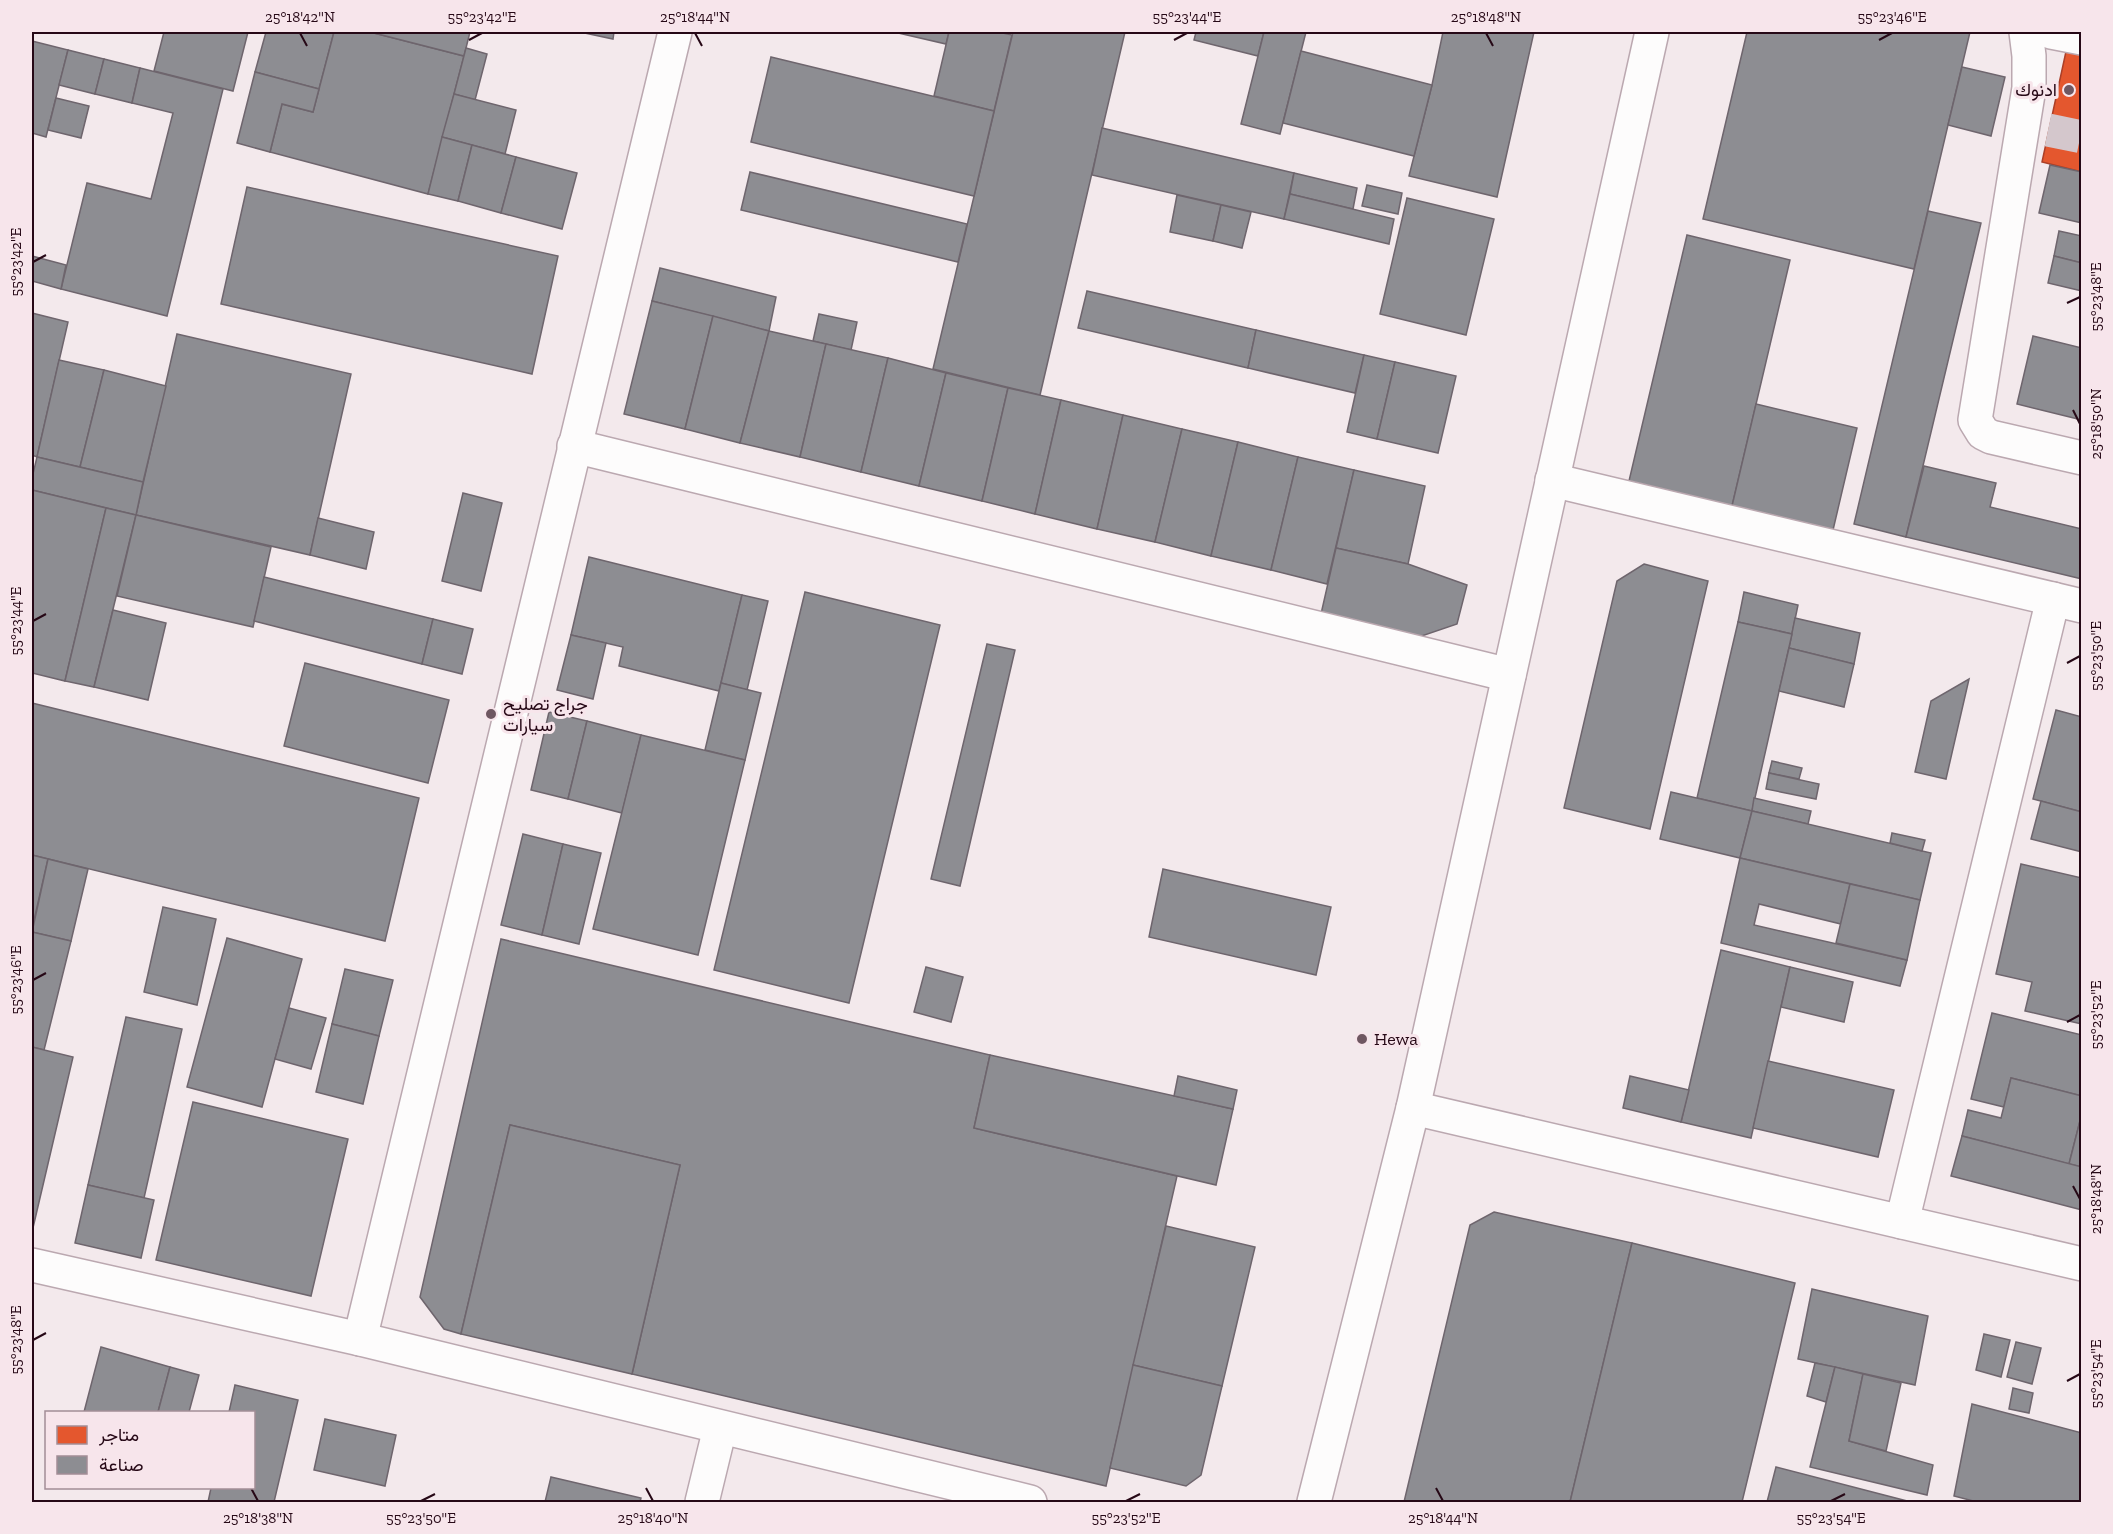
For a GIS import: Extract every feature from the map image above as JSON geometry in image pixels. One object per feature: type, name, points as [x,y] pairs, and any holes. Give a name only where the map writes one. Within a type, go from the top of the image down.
[{"type":"street","points":[[360,1339],[675,32]]},
{"type":"street","points":[[1314,1503],[1413,1108],[1652,32]]},
{"type":"street","points":[[2026,32],[2029,88],[2036,127],[1975,420],[1983,433],[1992,437],[2082,458]]},
{"type":"street","points":[[2052,32],[2082,39]]},
{"type":"street","points":[[574,446],[1509,675]]},
{"type":"street","points":[[1552,480],[2067,602],[1902,1222]]},
{"type":"street","points":[[1413,1108],[2082,1264]]},
{"type":"street","points":[[32,1265],[360,1339],[1030,1503]]},
{"type":"street","points":[[702,1503],[720,1428]]},
{"type":"building: متاجر","name":"ادنوك","points":[[2067,47],[2082,50],[2082,172],[2042,162]]},
{"type":"building: صناعة","points":[[164,32],[248,32],[233,91],[154,71]]},
{"type":"building: صناعة","points":[[266,32],[334,32],[319,89],[255,72]]},
{"type":"building: صناعة","points":[[334,32],[370,32],[464,56],[428,194],[270,152],[282,104],[313,112]]},
{"type":"building: صناعة","points":[[370,32],[470,32],[464,56]]},
{"type":"building: صناعة","points":[[580,32],[614,32],[613,39]]},
{"type":"building: صناعة","points":[[894,32],[949,32],[946,44]]},
{"type":"building: صناعة","points":[[949,32],[998,32],[1012,35],[994,111],[934,96]]},
{"type":"building: صناعة","points":[[1013,32],[1125,32],[1040,395],[933,369]]},
{"type":"building: صناعة","points":[[1196,32],[1264,32],[1258,56],[1194,40]]},
{"type":"building: صناعة","points":[[1264,32],[1306,32],[1280,134],[1241,124]]},
{"type":"building: صناعة","points":[[1443,32],[1534,32],[1497,197],[1409,176]]},
{"type":"building: صناعة","points":[[1747,32],[1970,32],[1914,269],[1703,219]]},
{"type":"building: صناعة","points":[[32,41],[68,50],[46,137],[32,133]]},
{"type":"building: صناعة","points":[[466,48],[487,54],[475,100],[454,94]]},
{"type":"building: صناعة","points":[[68,50],[104,59],[95,94],[59,85]]},
{"type":"building: صناعة","points":[[1301,51],[1432,85],[1414,156],[1283,123]]},
{"type":"building: صناعة","points":[[771,57],[994,111],[974,196],[751,142]]},
{"type":"building: صناعة","points":[[104,59],[140,68],[132,103],[95,94]]},
{"type":"building: صناعة","points":[[1962,67],[2005,77],[1991,136],[1948,125]]},
{"type":"building: صناعة","points":[[140,68],[223,89],[167,316],[61,289],[87,183],[151,199],[173,113],[132,103]]},
{"type":"building: صناعة","points":[[255,72],[319,89],[313,112],[282,104],[270,152],[237,143]]},
{"type":"building: صناعة","points":[[454,94],[516,110],[505,154],[442,137]]},
{"type":"building: صناعة","points":[[56,98],[89,106],[81,138],[48,130]]},
{"type":"building: صناعة","points":[[1102,128],[1294,173],[1284,219],[1092,175]]},
{"type":"building: صناعة","points":[[442,137],[472,145],[458,201],[428,194]]},
{"type":"building: صناعة","points":[[472,145],[516,157],[501,213],[458,201]]},
{"type":"building: صناعة","points":[[516,157],[577,173],[562,229],[501,213]]},
{"type":"building: صناعة","points":[[2050,165],[2082,172],[2082,223],[2039,213]]},
{"type":"building: صناعة","points":[[750,172],[967,224],[958,262],[741,210]]},
{"type":"building: صناعة","points":[[1294,173],[1357,188],[1353,209],[1290,194]]},
{"type":"building: صناعة","points":[[1367,185],[1402,193],[1398,214],[1362,206]]},
{"type":"building: صناعة","points":[[247,187],[558,256],[532,374],[221,304]]},
{"type":"building: صناعة","points":[[1290,194],[1394,219],[1389,244],[1284,219]]},
{"type":"building: صناعة","points":[[1177,195],[1221,205],[1213,241],[1170,232]]},
{"type":"building: صناعة","points":[[1407,198],[1494,219],[1466,335],[1380,314]]},
{"type":"building: صناعة","points":[[1221,205],[1251,212],[1242,248],[1213,241]]},
{"type":"building: صناعة","points":[[1928,211],[1981,223],[1906,537],[1854,524]]},
{"type":"building: صناعة","points":[[2059,231],[2082,236],[2082,263],[2054,256]]},
{"type":"building: صناعة","points":[[1687,235],[1790,260],[1732,506],[1629,481]]},
{"type":"building: صناعة","points":[[32,256],[66,265],[61,289],[32,281]]},
{"type":"building: صناعة","points":[[2054,256],[2082,263],[2082,291],[2048,283]]},
{"type":"building: صناعة","points":[[660,268],[776,297],[769,331],[652,301]]},
{"type":"building: صناعة","points":[[1087,291],[1256,330],[1248,368],[1078,328]]},
{"type":"building: صناعة","points":[[652,301],[713,316],[685,429],[624,414]]},
{"type":"building: صناعة","points":[[32,313],[68,322],[37,457],[32,455]]},
{"type":"building: صناعة","points":[[819,314],[857,322],[851,350],[813,341]]},
{"type":"building: صناعة","points":[[713,316],[769,331],[740,443],[685,429]]},
{"type":"building: صناعة","points":[[1256,330],[1364,355],[1355,393],[1248,368]]},
{"type":"building: صناعة","points":[[769,331],[826,344],[800,457],[740,443]]},
{"type":"building: صناعة","points":[[177,334],[351,374],[310,555],[136,515]]},
{"type":"building: صناعة","points":[[2033,336],[2082,348],[2082,420],[2017,404]]},
{"type":"building: صناعة","points":[[826,344],[888,358],[861,472],[800,457]]},
{"type":"building: صناعة","points":[[1364,355],[1395,362],[1377,439],[1347,432]]},
{"type":"building: صناعة","points":[[888,358],[946,373],[919,486],[861,472]]},
{"type":"building: صناعة","points":[[59,360],[104,370],[80,467],[37,457]]},
{"type":"building: صناعة","points":[[1395,362],[1456,376],[1438,453],[1377,439]]},
{"type":"building: صناعة","points":[[104,370],[166,386],[143,482],[80,467]]},
{"type":"building: صناعة","points":[[946,373],[1008,388],[982,501],[919,486]]},
{"type":"building: صناعة","points":[[1008,388],[1061,400],[1035,514],[982,501]]},
{"type":"building: صناعة","points":[[1061,400],[1123,415],[1097,529],[1035,514]]},
{"type":"building: صناعة","points":[[1756,404],[1857,428],[1833,530],[1732,506]]},
{"type":"building: صناعة","points":[[1123,415],[1182,429],[1155,542],[1097,529]]},
{"type":"building: صناعة","points":[[1182,429],[1238,442],[1211,556],[1155,542]]},
{"type":"building: صناعة","points":[[1238,442],[1298,457],[1271,570],[1211,556]]},
{"type":"building: صناعة","points":[[37,457],[143,482],[136,515],[32,490]]},
{"type":"building: صناعة","points":[[1298,457],[1354,470],[1327,584],[1271,570]]},
{"type":"building: صناعة","points":[[1924,466],[1996,483],[1990,507],[2082,529],[2082,579],[1906,537]]},
{"type":"building: صناعة","points":[[1354,470],[1425,486],[1408,564],[1336,548]]},
{"type":"building: صناعة","points":[[32,490],[106,508],[65,681],[32,673]]},
{"type":"building: صناعة","points":[[463,493],[502,503],[481,591],[442,581]]},
{"type":"building: صناعة","points":[[106,508],[136,515],[94,687],[65,681]]},
{"type":"building: صناعة","points":[[136,515],[271,547],[253,627],[117,596]]},
{"type":"building: صناعة","points":[[318,518],[374,532],[366,569],[310,555]]},
{"type":"building: صناعة","points":[[1336,548],[1408,564],[1467,585],[1457,624],[1407,641],[1321,614]]},
{"type":"building: صناعة","points":[[589,557],[742,595],[719,691],[619,666],[623,647],[571,635]]},
{"type":"building: صناعة","points":[[1644,564],[1708,581],[1650,829],[1564,808],[1617,581]]},
{"type":"building: صناعة","points":[[264,577],[433,619],[422,664],[254,621]]},
{"type":"building: صناعة","points":[[805,592],[940,625],[849,1003],[714,970]]},
{"type":"building: صناعة","points":[[1744,592],[1798,605],[1792,634],[1738,622]]},
{"type":"building: صناعة","points":[[742,595],[768,601],[747,690],[721,683]]},
{"type":"building: صناعة","points":[[113,610],[166,623],[148,700],[94,687]]},
{"type":"building: صناعة","points":[[1795,618],[1860,633],[1854,664],[1789,648]]},
{"type":"building: صناعة","points":[[433,619],[473,629],[462,674],[422,664]]},
{"type":"building: صناعة","points":[[1738,622],[1792,634],[1752,811],[1697,798]]},
{"type":"building: صناعة","points":[[571,635],[606,643],[593,699],[557,690]]},
{"type":"building: صناعة","points":[[987,644],[1015,650],[960,886],[931,879]]},
{"type":"building: صناعة","points":[[1789,648],[1854,664],[1844,707],[1779,691]]},
{"type":"building: صناعة","points":[[305,663],[449,700],[428,783],[284,746]]},
{"type":"building: صناعة","points":[[1969,679],[1946,779],[1915,772],[1931,701]]},
{"type":"building: صناعة","points":[[721,683],[761,693],[745,760],[705,750]]},
{"type":"building: صناعة","points":[[32,703],[419,798],[385,941],[32,855]]},
{"type":"building: صناعة","points":[[2056,710],[2082,717],[2082,812],[2033,799]]},
{"type":"building: صناعة","points":[[549,712],[587,721],[568,799],[531,790]]},
{"type":"building: صناعة","points":[[587,721],[641,735],[622,813],[568,799]]},
{"type":"building: صناعة","points":[[641,735],[745,760],[698,955],[593,929]]},
{"type":"building: صناعة","points":[[1772,761],[1802,768],[1799,779],[1769,773]]},
{"type":"building: صناعة","points":[[1769,773],[1819,784],[1816,799],[1766,789]]},
{"type":"building: صناعة","points":[[1671,792],[1752,811],[1740,858],[1660,839]]},
{"type":"building: صناعة","points":[[1754,798],[1811,811],[1808,824],[1752,811]]},
{"type":"building: صناعة","points":[[2041,801],[2082,812],[2082,852],[2031,839]]},
{"type":"building: صناعة","points":[[1752,811],[1931,853],[1920,900],[1740,858]]},
{"type":"building: صناعة","points":[[1892,833],[1925,840],[1922,851],[1890,843]]},
{"type":"building: صناعة","points":[[523,834],[563,844],[542,935],[501,925]]},
{"type":"building: صناعة","points":[[563,844],[601,853],[579,944],[542,935]]},
{"type":"building: صناعة","points":[[32,855],[48,859],[32,929]]},
{"type":"building: صناعة","points":[[1740,858],[1850,884],[1841,924],[1759,904],[1754,925],[1907,960],[1900,986],[1721,943]]},
{"type":"building: صناعة","points":[[48,859],[88,869],[71,941],[32,932]]},
{"type":"building: صناعة","points":[[2021,864],[2082,878],[2082,1024],[2025,1011],[2032,982],[1996,974]]},
{"type":"building: صناعة","points":[[1163,869],[1331,907],[1316,975],[1149,937]]},
{"type":"building: صناعة","points":[[1850,884],[1920,900],[1907,960],[1836,943]]},
{"type":"building: صناعة","points":[[163,907],[216,919],[197,1005],[144,992]]},
{"type":"building: صناعة","points":[[32,932],[71,941],[44,1050],[32,1047]]},
{"type":"building: صناعة","points":[[227,938],[302,959],[262,1107],[187,1087]]},
{"type":"building: صناعة","points":[[501,939],[990,1055],[974,1128],[1177,1176],[1106,1486],[632,1374],[680,1165],[510,1125],[461,1334],[444,1329],[420,1297]]},
{"type":"building: صناعة","points":[[1721,950],[1790,967],[1751,1138],[1681,1122]]},
{"type":"building: صناعة","points":[[926,967],[963,977],[951,1022],[914,1012]]},
{"type":"building: صناعة","points":[[1790,967],[1853,982],[1844,1022],[1781,1007]]},
{"type":"building: صناعة","points":[[345,969],[393,980],[379,1036],[332,1024]]},
{"type":"building: صناعة","points":[[289,1008],[326,1018],[311,1069],[275,1059]]},
{"type":"building: صناعة","points":[[1992,1013],[2082,1035],[2082,1096],[2011,1078],[2004,1107],[1971,1099]]},
{"type":"building: صناعة","points":[[126,1017],[182,1029],[144,1198],[88,1185]]},
{"type":"building: صناعة","points":[[332,1024],[379,1036],[363,1104],[316,1092]]},
{"type":"building: صناعة","points":[[32,1047],[73,1057],[32,1232]]},
{"type":"building: صناعة","points":[[990,1055],[1233,1109],[1216,1185],[974,1128]]},
{"type":"building: صناعة","points":[[1768,1061],[1894,1090],[1878,1157],[1753,1128]]},
{"type":"building: صناعة","points":[[1178,1076],[1237,1090],[1233,1109],[1174,1096]]},
{"type":"building: صناعة","points":[[1630,1076],[1689,1090],[1681,1122],[1623,1108]]},
{"type":"building: صناعة","points":[[2011,1078],[2082,1096],[2082,1113],[2069,1164],[1962,1136],[1968,1110],[2001,1118]]},
{"type":"building: صناعة","points":[[193,1102],[348,1139],[311,1296],[156,1260]]},
{"type":"building: صناعة","points":[[2082,1113],[2082,1167],[2069,1164]]},
{"type":"building: صناعة","points":[[510,1125],[680,1165],[632,1374],[461,1334]]},
{"type":"building: صناعة","points":[[1962,1136],[2082,1167],[2082,1210],[1951,1176]]},
{"type":"building: صناعة","points":[[88,1185],[154,1200],[141,1258],[75,1243]]},
{"type":"building: صناعة","points":[[1494,1212],[1632,1243],[1570,1502],[1404,1502],[1470,1225]]},
{"type":"building: صناعة","points":[[1166,1226],[1255,1247],[1222,1386],[1133,1365]]},
{"type":"building: صناعة","points":[[1632,1243],[1795,1283],[1742,1502],[1570,1502]]},
{"type":"building: صناعة","points":[[1812,1289],[1928,1316],[1915,1385],[1798,1359]]},
{"type":"building: صناعة","points":[[1984,1334],[2010,1340],[2001,1377],[1976,1370]]},
{"type":"building: صناعة","points":[[2016,1342],[2041,1348],[2032,1384],[2007,1377]]},
{"type":"building: صناعة","points":[[101,1347],[170,1367],[158,1411],[84,1411]]},
{"type":"building: صناعة","points":[[1815,1363],[1835,1367],[1826,1402],[1807,1396]]},
{"type":"building: صناعة","points":[[1133,1365],[1222,1386],[1201,1475],[1186,1486],[1110,1468]]},
{"type":"building: صناعة","points":[[170,1367],[199,1375],[189,1411],[158,1411]]},
{"type":"building: صناعة","points":[[1835,1367],[1863,1374],[1849,1441],[1933,1465],[1927,1495],[1810,1467]]},
{"type":"building: صناعة","points":[[1863,1374],[1901,1383],[1886,1451],[1849,1441]]},
{"type":"building: صناعة","points":[[235,1385],[298,1400],[274,1502],[208,1502],[211,1489],[255,1489],[255,1411],[229,1411]]},
{"type":"building: صناعة","points":[[2013,1388],[2033,1393],[2029,1413],[2009,1409]]},
{"type":"building: صناعة","points":[[1972,1404],[2082,1433],[2082,1502],[1977,1502],[1954,1496]]},
{"type":"building: صناعة","points":[[325,1419],[396,1435],[385,1486],[314,1470]]},
{"type":"building: صناعة","points":[[1776,1467],[1911,1502],[1767,1502]]},
{"type":"building: صناعة","points":[[551,1477],[641,1498],[640,1502],[545,1502]]},
{"type":"tunnel","points":[[2048,130],[2082,137]]},
{"type":"place","name":"ادنوك","points":[[2069,90]]},
{"type":"place","name":"جراج تصليح سيارات","points":[[491,714]]},
{"type":"place","name":"Hewa","points":[[1362,1039]]}]
